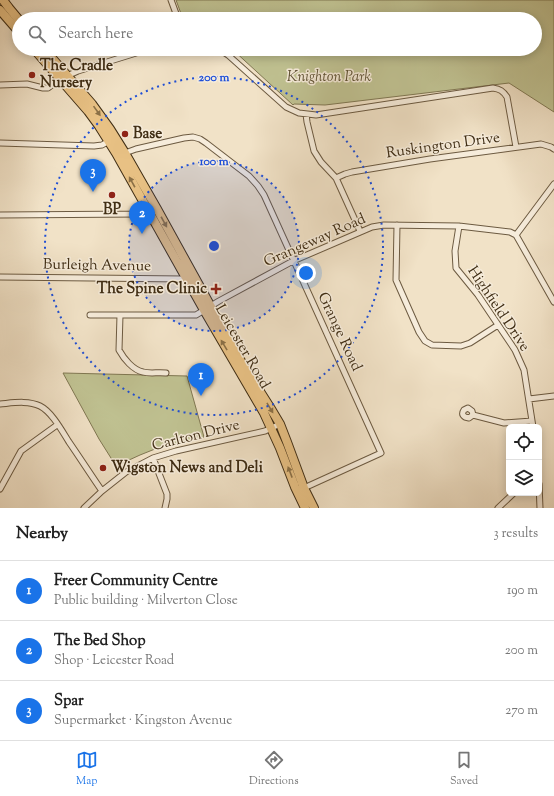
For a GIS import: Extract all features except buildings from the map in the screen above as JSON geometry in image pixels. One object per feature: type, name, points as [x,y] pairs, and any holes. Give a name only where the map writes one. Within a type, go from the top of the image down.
[{"type":"main road","points":[[3,0],[12,12]]},
{"type":"main road","points":[[0,10],[12,24]]},
{"type":"main road","name":"Leicester Road","points":[[40,56],[125,153],[157,209],[189,276]]},
{"type":"main road","name":"Leicester Road","points":[[50,56],[92,104],[112,139],[149,212],[189,276],[257,402],[280,448],[305,508]]},
{"type":"main road","name":"Leicester Road","points":[[207,308],[280,424],[304,488],[314,508]]},
{"type":"street","points":[[171,0],[175,12]]},
{"type":"street","points":[[0,85],[27,84],[48,88],[60,79],[78,71],[126,56]]},
{"type":"street","points":[[229,56],[286,107],[299,113],[306,114],[316,115],[493,88],[500,89],[507,97],[516,147]]},
{"type":"street","points":[[306,114],[314,151],[321,162],[336,178],[360,231]]},
{"type":"street","name":"Grange Road","points":[[125,153],[184,138],[193,137],[200,139],[249,176],[264,195],[381,453],[304,488]]},
{"type":"street","points":[[0,143],[94,146],[112,139]]},
{"type":"street","name":"Ruskington Drive","points":[[336,178],[345,174],[373,168],[516,147],[540,144],[551,146],[554,149]]},
{"type":"street","points":[[554,184],[516,235],[554,302]]},
{"type":"street","points":[[0,215],[140,214],[157,209]]},
{"type":"street","points":[[397,225],[396,280],[419,332],[425,341],[432,345],[461,346],[470,343],[498,325]]},
{"type":"street","name":"Grangeway Road","points":[[90,315],[196,315],[294,261],[372,227],[397,225],[458,226],[510,232],[516,235]]},
{"type":"street","name":"Highfield Drive","points":[[458,226],[455,251],[456,268],[478,295],[515,350],[524,370],[532,424]]},
{"type":"street","name":"Burleigh Avenue","points":[[0,277],[183,279],[189,276]]},
{"type":"street","points":[[120,315],[119,350],[122,355],[134,368],[142,372],[166,372]]},
{"type":"street","points":[[529,399],[554,396]]},
{"type":"street","points":[[0,404],[28,403],[40,406],[58,425],[102,491]]},
{"type":"street","points":[[473,415],[504,423],[532,421]]},
{"type":"street","name":"Carlton Drive","points":[[84,508],[126,472],[153,458],[176,451],[265,431],[280,424]]},
{"type":"street","points":[[0,489],[21,451],[58,425]]},
{"type":"street","points":[[153,458],[167,494],[166,508]]},
{"type":"street","points":[[498,508],[511,496]]},
{"type":"street","points":[[540,496],[540,508]]},
{"type":"green space","name":"Knighton Park","points":[[176,0],[554,0],[554,112],[509,83],[325,105],[293,105],[240,56],[542,56],[542,12],[180,12]]},
{"type":"green space","points":[[63,373],[187,376],[204,437],[155,449],[116,466],[99,439]]},
{"type":"place","name":"The Cradle Nursery","points":[[32,75]]},
{"type":"place","name":"Base","points":[[125,134]]},
{"type":"place","name":"Spar","points":[[93,192]]},
{"type":"place","name":"BP","points":[[112,195]]},
{"type":"place","name":"The Bed Shop","points":[[142,234]]},
{"type":"place","name":"The Spine Clinic","points":[[216,289]]},
{"type":"place","name":"Freer Community Centre","points":[[201,396]]},
{"type":"place","name":"Wigston News and Deli","points":[[103,468]]}]
